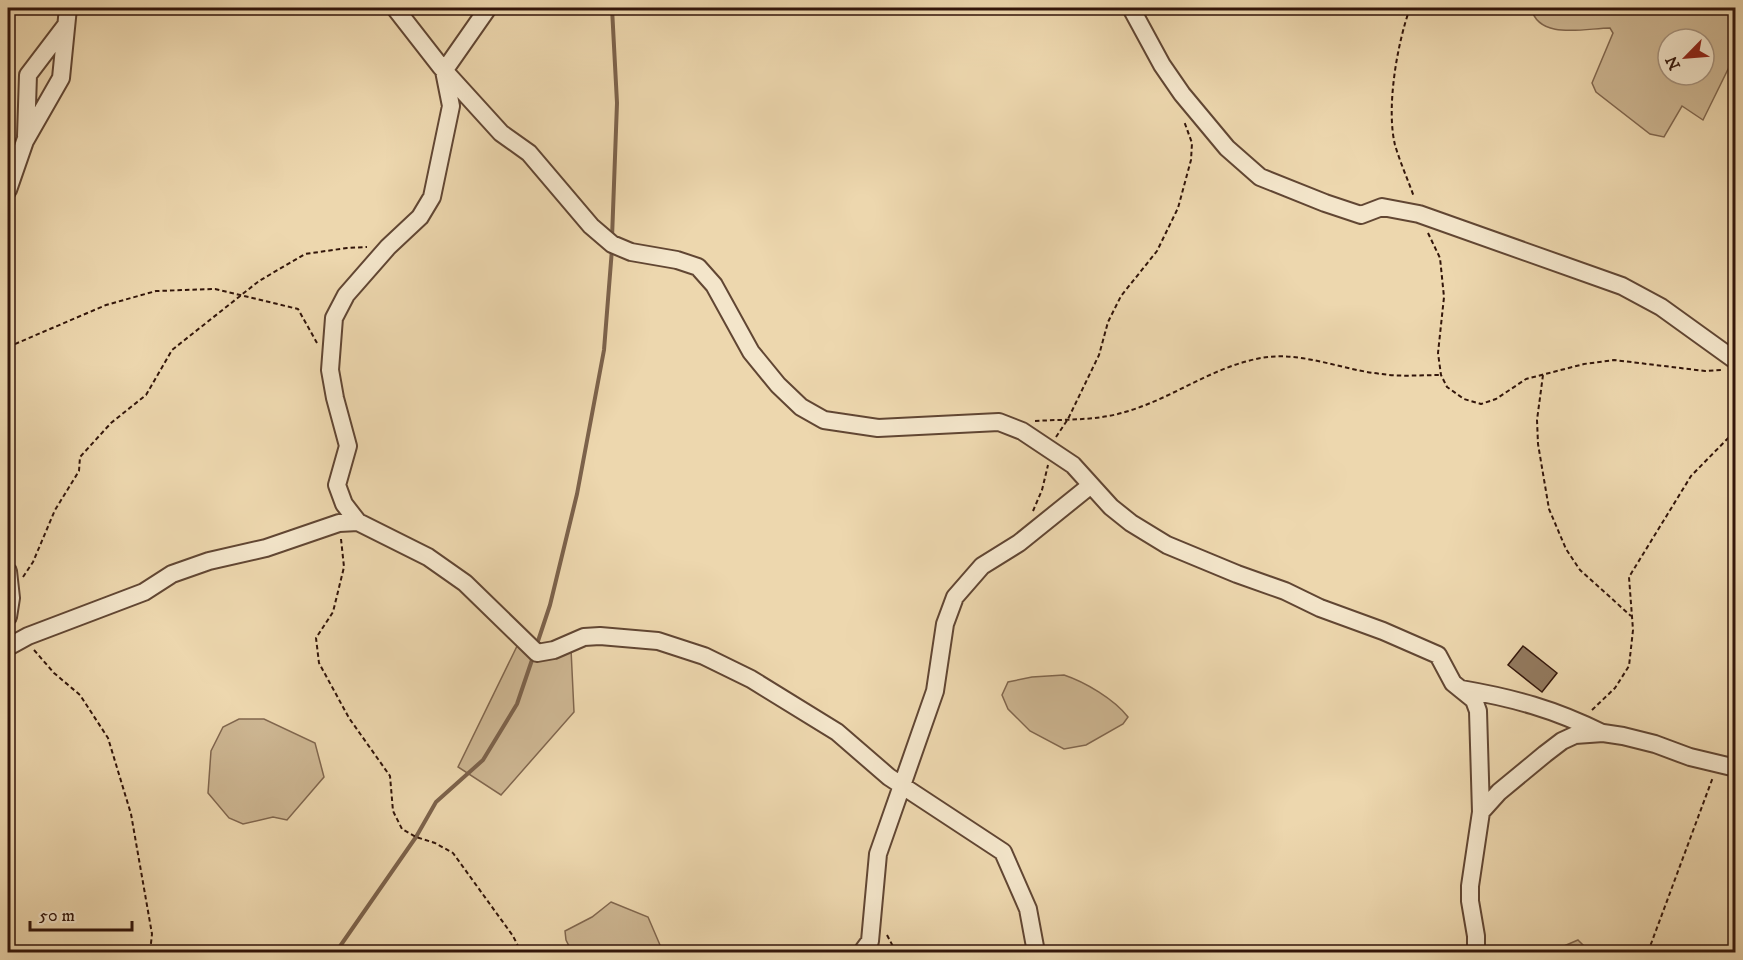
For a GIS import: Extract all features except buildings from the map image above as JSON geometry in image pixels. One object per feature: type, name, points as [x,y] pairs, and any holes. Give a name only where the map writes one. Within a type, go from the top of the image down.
[{"type":"street","points":[[395,8],[444,71],[501,133],[529,153],[591,226],[612,244],[631,252],[677,260],[698,267],[714,285],[751,352],[778,385],[801,407],[824,420],[878,428],[999,422],[1022,431],[1072,465],[1111,507],[1131,523],[1167,545],[1438,655],[1457,688],[1474,700],[1478,707],[1481,812],[1470,886],[1476,952]]},
{"type":"street","points":[[488,8],[444,71],[451,106],[432,197],[420,217],[388,247],[346,295],[334,318],[330,370],[348,446],[337,485],[344,504],[358,522],[428,557],[465,583],[537,653],[554,650],[584,637],[600,636],[658,641],[704,657],[751,679],[837,732],[889,777],[1003,852],[1028,909],[1036,952]]},
{"type":"street","points":[[1131,8],[1162,65],[1182,94],[1227,148],[1260,177],[1361,215],[1382,207],[1419,214],[1629,289],[1661,306],[1731,365]]},
{"type":"street","points":[[25,141],[28,75],[67,16]]},
{"type":"street","points":[[8,190],[25,141],[61,78],[67,16]]},
{"type":"street","points":[[862,952],[870,941],[878,854],[935,691],[945,624],[955,597],[982,566],[1019,543],[1091,485]]},
{"type":"street","points":[[8,647],[28,636],[144,592],[172,574],[200,564],[266,548],[339,523],[358,522]]},
{"type":"street","points":[[8,571],[11,598],[8,617]]},
{"type":"street","points":[[1457,688],[1507,697],[1564,715],[1602,733],[1655,744],[1683,755],[1736,768]]},
{"type":"street","points":[[1481,812],[1499,792],[1562,741],[1575,735],[1602,733]]},
{"type":"path","points":[[1410,8],[1404,24],[1391,103],[1395,144],[1419,214],[1440,258],[1444,297],[1438,353],[1441,375],[1447,387],[1464,399],[1480,404],[1496,399],[1526,379],[1584,364],[1614,360],[1718,372],[1731,365]]},
{"type":"path","points":[[1033,511],[1042,490],[1056,438],[1068,420],[1099,355],[1108,322],[1121,296],[1157,251],[1178,208],[1191,160],[1191,143],[1183,119]]},
{"type":"path","points":[[11,598],[33,561],[54,510],[79,471],[80,457],[111,423],[146,395],[172,350],[259,281],[306,254],[347,248],[388,247]]},
{"type":"path","points":[[8,347],[106,305],[156,291],[215,289],[298,309],[330,370]]},
{"type":"path","points":[[1028,421],[1098,419],[1127,412],[1180,390],[1224,368],[1257,358],[1286,355],[1382,375],[1441,375]]},
{"type":"path","points":[[1543,375],[1537,420],[1538,444],[1549,509],[1566,549],[1580,570],[1632,616]]},
{"type":"path","points":[[1580,722],[1615,688],[1629,666],[1633,630],[1629,577],[1691,476],[1736,430]]},
{"type":"path","points":[[339,523],[344,567],[333,612],[316,638],[319,663],[349,718],[390,776],[393,811],[402,829],[453,853],[513,936],[519,952]]},
{"type":"path","points":[[28,636],[33,649],[46,664],[80,695],[108,738],[131,814],[152,934],[150,952]]},
{"type":"path","points":[[1648,952],[1718,763]]},
{"type":"shaded area","points":[[1531,8],[1735,8],[1735,55],[1703,120],[1682,106],[1664,137],[1650,134],[1596,92],[1592,83],[1613,33],[1610,28],[1564,30],[1543,25]]},
{"type":"shaded area","points":[[521,638],[537,653],[571,649],[574,712],[501,795],[458,767]]},
{"type":"shaded area","points":[[1064,675],[1090,687],[1115,704],[1128,717],[1123,724],[1086,745],[1064,749],[1030,731],[1008,709],[1002,695],[1008,682],[1032,677]]},
{"type":"shaded area","points":[[239,719],[264,719],[315,743],[324,777],[287,820],[273,817],[243,824],[229,818],[208,793],[211,751],[223,727]]},
{"type":"shaded area","points":[[611,902],[648,917],[663,952],[572,952],[566,940],[565,931],[592,917]]},
{"type":"shaded area","points":[[1578,940],[1590,952],[1550,952]]},
{"type":"waterway","points":[[612,8],[617,103],[612,238]]},
{"type":"waterway","points":[[536,647],[550,605],[577,494],[604,350],[612,249]]},
{"type":"waterway","points":[[336,952],[416,837],[436,802],[483,760],[517,704],[533,657]]}]
